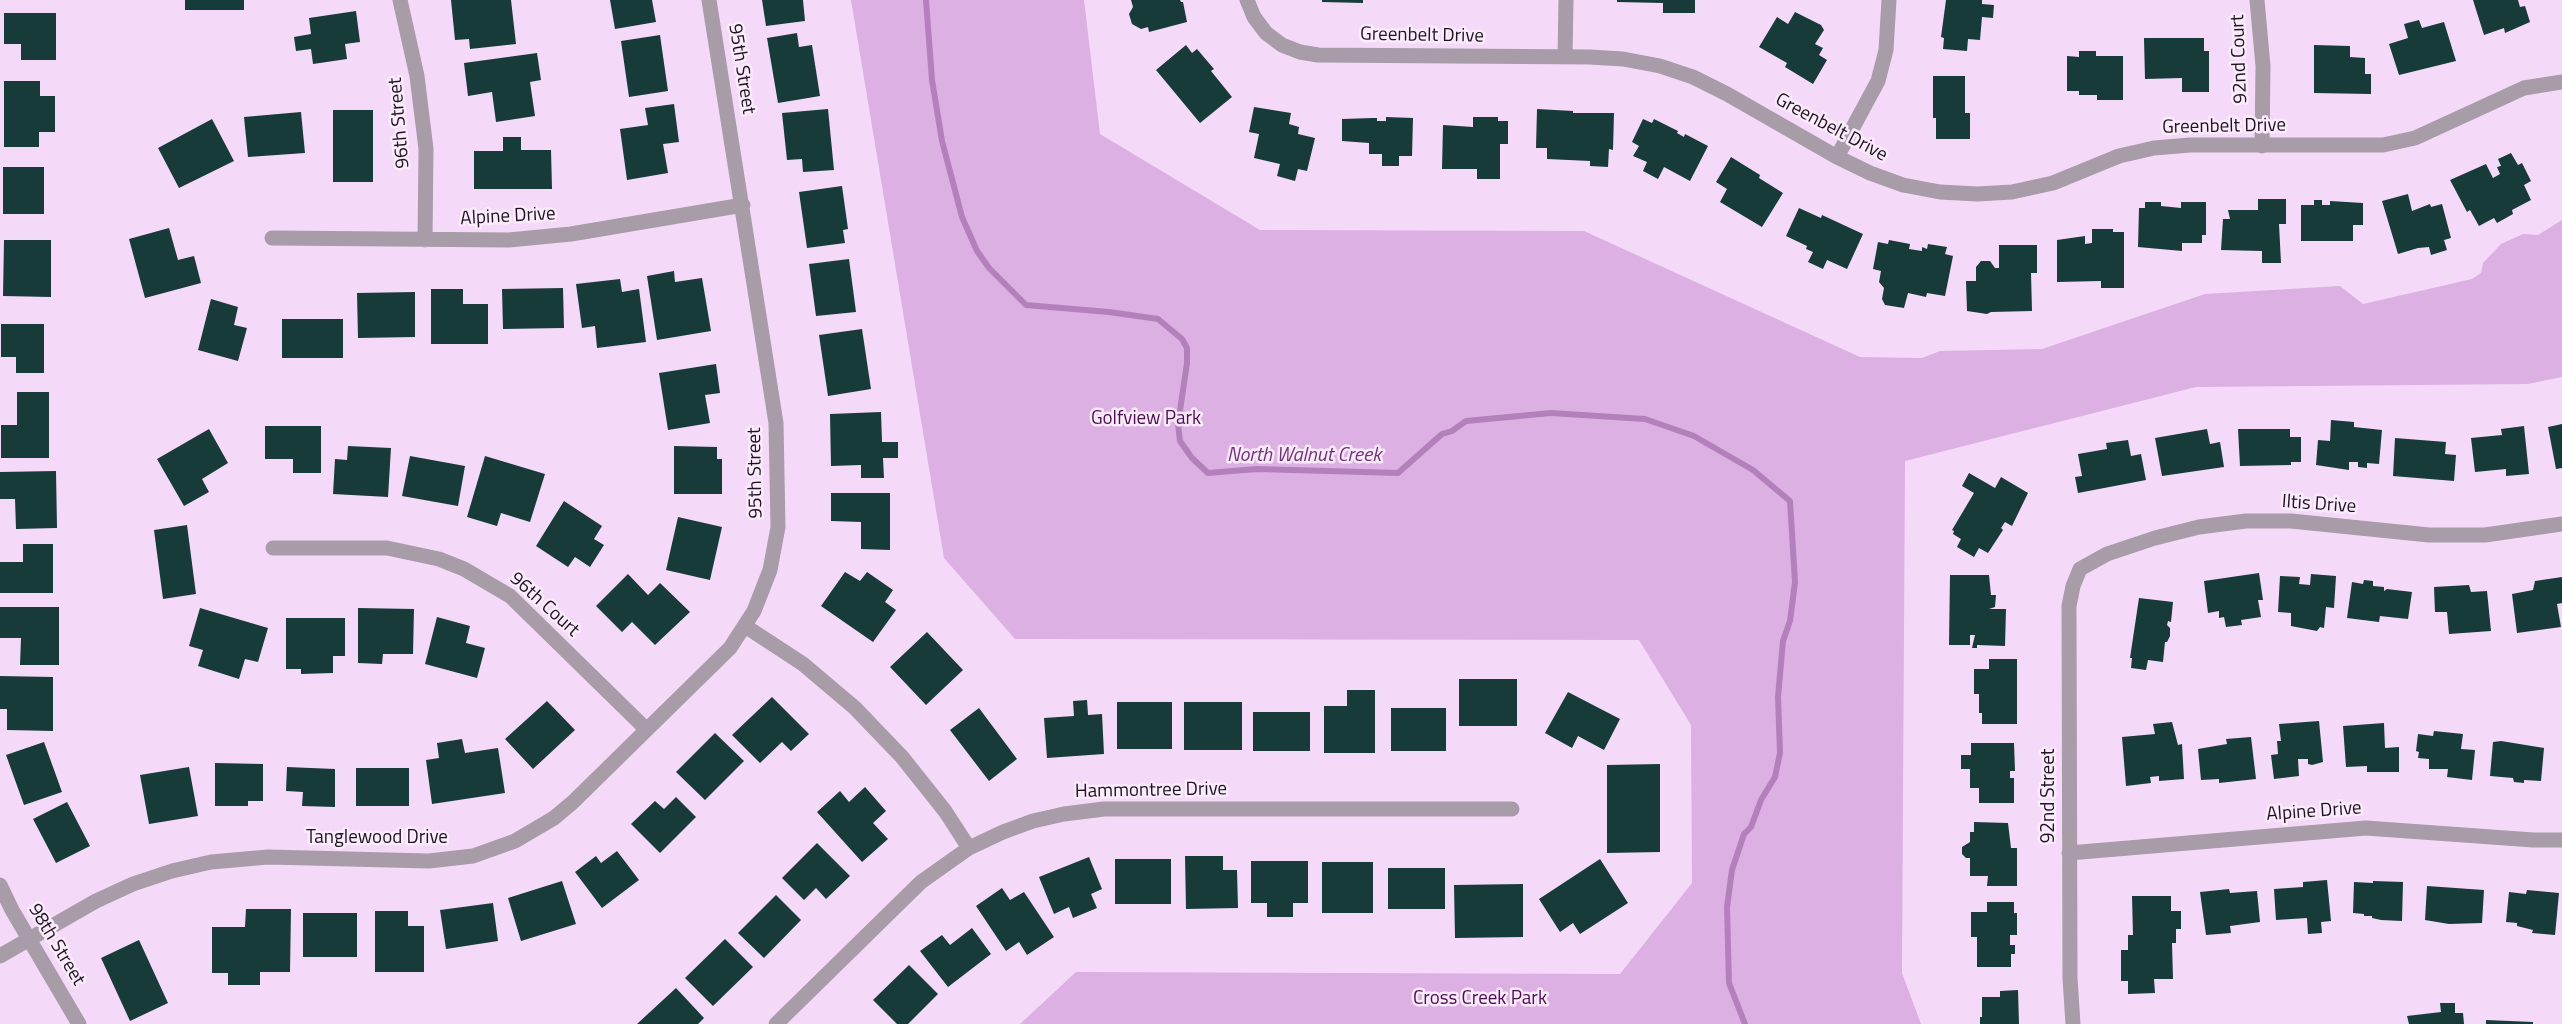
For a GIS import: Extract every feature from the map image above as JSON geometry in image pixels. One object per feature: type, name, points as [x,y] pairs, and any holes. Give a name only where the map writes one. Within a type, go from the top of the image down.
[{"type":"street","name":"95th Street","points":[[709,0],[743,205],[776,423],[778,527],[770,570],[754,611],[745,626]]},
{"type":"street","name":"Greenbelt Drive","points":[[1247,0],[1254,17],[1266,33],[1282,45],[1300,52],[1318,55],[1565,57],[1623,59],[1660,66],[1693,77],[1727,94],[1837,158],[1870,174],[1903,185],[1940,192],[1977,194],[2012,192],[2053,183],[2119,156],[2154,148],[2190,145],[2384,145],[2415,138],[2524,88],[2562,82]]},
{"type":"street","points":[[1565,57],[1566,0]]},
{"type":"street","points":[[1837,158],[1878,81],[1886,50],[1889,0]]},
{"type":"street","name":"92nd Court","points":[[2257,0],[2263,66],[2262,146]]},
{"type":"street","name":"96th Street","points":[[401,2],[417,76],[426,149],[425,240]]},
{"type":"street","name":"Alpine Drive","points":[[272,238],[509,240],[571,234],[743,205]]},
{"type":"street","name":"Iltis Drive","points":[[2080,569],[2107,554],[2155,538],[2199,527],[2246,521],[2291,521],[2429,535],[2485,535],[2562,524]]},
{"type":"street","name":"96th Court","points":[[273,548],[387,548],[439,559],[464,569],[510,596],[646,729]]},
{"type":"street","name":"92nd Street","points":[[2073,1024],[2070,978],[2069,606],[2073,586],[2080,569]]},
{"type":"street","points":[[745,626],[803,664],[855,708],[902,757],[945,810],[969,848]]},
{"type":"street","name":"Tanglewood Drive","points":[[0,956],[96,901],[134,884],[172,871],[211,862],[268,858],[429,861],[473,856],[515,841],[554,818],[730,648],[745,626]]},
{"type":"street","name":"Hammontree Drive","points":[[776,1024],[921,882],[969,848],[1003,832],[1033,821],[1064,814],[1104,809],[1512,810]]},
{"type":"street","name":"Alpine Drive","points":[[2070,853],[2366,828],[2533,840],[2562,840]]},
{"type":"street","name":"98th Street","points":[[0,885],[79,1024]]},
{"type":"green space","name":"Golfview Park","points":[[851,0],[1084,0],[1100,134],[1260,230],[1584,231],[1860,357],[1922,358],[1940,351],[2042,349],[2205,294],[2340,286],[2363,304],[2472,279],[2481,273],[2483,263],[2501,244],[2523,234],[2538,235],[2562,220],[2562,377],[2528,384],[2196,387],[1905,461],[1902,973],[1921,1024],[1020,1024],[1076,972],[1620,974],[1692,883],[1691,725],[1639,640],[1015,639],[944,558]]},
{"type":"building","points":[[185,0],[244,0],[244,10],[185,10]]},
{"type":"building","points":[[451,0],[511,0],[516,44],[470,49],[469,39],[455,40]]},
{"type":"building","points":[[610,0],[652,0],[656,22],[615,29]]},
{"type":"building","points":[[762,0],[803,0],[805,21],[766,26]]},
{"type":"building","points":[[1131,0],[1180,0],[1183,2],[1187,22],[1149,32],[1148,27],[1141,29],[1132,24],[1129,14],[1133,7]]},
{"type":"building","points":[[1322,0],[1363,0],[1363,3],[1322,2]]},
{"type":"building","points":[[1617,0],[1695,0],[1695,13],[1663,13],[1663,3],[1617,2]]},
{"type":"building","points":[[1946,0],[1982,0],[1982,4],[1994,5],[1993,18],[1982,17],[1980,40],[1968,39],[1967,51],[1943,49],[1944,38],[1941,37]]},
{"type":"building","points":[[2473,0],[2518,0],[2520,7],[2525,6],[2530,22],[2505,33],[2504,28],[2484,35]]},
{"type":"building","points":[[356,11],[360,42],[345,44],[347,59],[313,64],[311,49],[296,51],[294,37],[311,34],[309,18]]},
{"type":"building","points":[[1795,12],[1821,25],[1824,30],[1815,44],[1823,48],[1819,55],[1827,60],[1813,84],[1785,67],[1787,63],[1759,47],[1777,17],[1788,24]]},
{"type":"building","points":[[4,13],[56,13],[56,60],[21,60],[21,44],[4,44]]},
{"type":"building","points":[[2419,20],[2422,28],[2444,22],[2456,61],[2399,75],[2389,44],[2408,38],[2404,24]]},
{"type":"building","points":[[797,33],[799,47],[812,45],[820,96],[778,103],[767,38]]},
{"type":"building","points":[[660,35],[668,91],[629,97],[621,41]]},
{"type":"building","points":[[2144,38],[2204,38],[2204,51],[2209,51],[2209,92],[2182,92],[2182,78],[2145,79]]},
{"type":"building","points":[[1186,45],[1192,53],[1197,49],[1214,69],[1211,71],[1232,97],[1200,123],[1156,70]]},
{"type":"building","points":[[2314,45],[2350,46],[2350,57],[2365,58],[2365,74],[2371,74],[2371,94],[2314,93]]},
{"type":"building","points":[[2079,51],[2096,51],[2096,56],[2123,56],[2123,100],[2097,100],[2097,95],[2079,95],[2079,91],[2067,91],[2067,56],[2079,57]]},
{"type":"building","points":[[537,53],[541,80],[530,82],[535,116],[496,122],[492,92],[468,96],[464,63]]},
{"type":"building","points":[[1933,76],[1965,76],[1965,113],[1970,113],[1970,139],[1936,139],[1936,118],[1933,118]]},
{"type":"building","points":[[4,81],[40,81],[40,96],[55,96],[55,132],[39,132],[39,147],[4,147]]},
{"type":"building","points":[[674,104],[679,142],[663,144],[668,173],[627,180],[620,129],[648,125],[645,108]]},
{"type":"building","points":[[1254,107],[1291,113],[1289,124],[1299,127],[1298,134],[1315,138],[1307,171],[1298,169],[1295,181],[1277,176],[1280,164],[1254,158],[1259,134],[1249,132]]},
{"type":"building","points":[[828,109],[834,170],[803,172],[802,159],[787,160],[782,113]]},
{"type":"building","points":[[1537,109],[1573,111],[1573,113],[1614,113],[1613,150],[1609,149],[1608,167],[1590,166],[1590,161],[1547,159],[1547,148],[1536,148]]},
{"type":"building","points":[[333,110],[373,110],[373,182],[333,182]]},
{"type":"building","points":[[301,112],[305,153],[248,157],[244,117]]},
{"type":"building","points":[[1386,117],[1413,118],[1412,156],[1399,156],[1399,166],[1382,166],[1382,154],[1369,154],[1369,143],[1342,141],[1342,119],[1377,118],[1377,121],[1386,121]]},
{"type":"building","points":[[1473,117],[1498,117],[1498,121],[1508,121],[1508,144],[1500,144],[1500,179],[1477,179],[1477,169],[1442,169],[1443,125],[1473,127]]},
{"type":"building","points":[[212,119],[234,161],[179,188],[158,148]]},
{"type":"building","points":[[1643,119],[1652,123],[1654,119],[1678,131],[1677,133],[1684,137],[1685,134],[1708,146],[1690,181],[1664,167],[1658,179],[1643,171],[1647,162],[1633,156],[1639,146],[1632,142]]},
{"type":"building","points":[[503,137],[521,137],[521,150],[551,150],[552,189],[474,189],[474,151],[503,151]]},
{"type":"building","points":[[2511,153],[2518,165],[2522,163],[2531,181],[2524,185],[2531,200],[2512,210],[2513,214],[2497,223],[2494,218],[2479,226],[2470,210],[2467,212],[2450,180],[2486,164],[2493,178],[2500,174],[2497,167],[2501,166],[2498,159]]},
{"type":"building","points":[[1731,157],[1760,175],[1759,178],[1783,193],[1762,227],[1720,202],[1727,189],[1716,182]]},
{"type":"building","points":[[3,167],[44,167],[44,214],[3,214]]},
{"type":"building","points":[[842,186],[848,229],[843,230],[845,243],[807,248],[799,192]]},
{"type":"building","points":[[2408,194],[2412,211],[2430,204],[2431,207],[2442,204],[2451,238],[2444,240],[2447,250],[2431,255],[2429,247],[2398,254],[2382,201]]},
{"type":"building","points":[[2258,199],[2286,199],[2286,224],[2279,224],[2281,263],[2262,263],[2262,251],[2221,250],[2223,219],[2230,219],[2228,210],[2258,210]]},
{"type":"building","points":[[2314,200],[2322,200],[2322,205],[2330,205],[2330,201],[2363,203],[2363,225],[2353,225],[2353,241],[2301,241],[2301,205],[2314,205]]},
{"type":"building","points":[[2145,202],[2161,202],[2161,206],[2181,208],[2181,202],[2206,202],[2206,235],[2202,235],[2202,243],[2182,243],[2182,251],[2138,247],[2139,208],[2145,208]]},
{"type":"building","points":[[1799,208],[1821,218],[1822,215],[1863,234],[1847,269],[1827,260],[1823,269],[1808,262],[1813,252],[1806,249],[1807,246],[1786,236]]},
{"type":"building","points":[[169,228],[178,260],[194,256],[201,283],[145,298],[129,239]]},
{"type":"building","points":[[2092,229],[2113,229],[2113,232],[2124,232],[2124,288],[2101,288],[2101,281],[2057,282],[2057,240],[2085,236],[2085,244],[2092,243]]},
{"type":"building","points":[[4,240],[51,240],[51,297],[3,296]]},
{"type":"building","points":[[1889,240],[1910,244],[1909,249],[1922,251],[1922,247],[1927,249],[1928,244],[1947,247],[1945,254],[1953,256],[1945,296],[1927,293],[1926,297],[1908,293],[1904,308],[1885,305],[1882,299],[1884,288],[1879,282],[1881,271],[1873,269],[1878,242],[1888,244]]},
{"type":"building","points":[[1999,245],[2037,245],[2037,273],[2031,273],[2032,311],[1991,312],[1987,314],[1967,311],[1966,281],[1976,281],[1976,267],[1981,261],[1990,261],[1995,268],[1999,268]]},
{"type":"building","points":[[849,259],[856,312],[816,316],[809,264]]},
{"type":"building","points":[[674,271],[675,282],[702,278],[711,331],[657,340],[647,276]]},
{"type":"building","points":[[620,279],[622,292],[639,289],[646,342],[597,348],[595,326],[582,328],[576,284]]},
{"type":"building","points":[[563,288],[564,328],[503,329],[502,289]]},
{"type":"building","points":[[431,289],[463,289],[463,304],[488,304],[488,344],[431,344]]},
{"type":"building","points":[[415,292],[415,337],[358,338],[357,293]]},
{"type":"building","points":[[211,299],[238,307],[234,325],[247,328],[238,361],[198,350]]},
{"type":"building","points":[[282,319],[343,319],[343,358],[282,358]]},
{"type":"building","points":[[1,324],[44,324],[44,373],[16,373],[16,357],[1,357]]},
{"type":"building","points":[[862,329],[871,389],[828,396],[819,335]]},
{"type":"building","points":[[716,364],[720,393],[705,395],[710,423],[668,430],[659,373]]},
{"type":"building","points":[[17,392],[49,392],[49,458],[1,458],[1,425],[17,425]]},
{"type":"building","points":[[881,412],[882,442],[898,442],[898,458],[883,458],[884,478],[861,478],[861,465],[831,466],[830,414]]},
{"type":"building","points":[[2331,420],[2354,422],[2354,427],[2382,430],[2379,464],[2367,463],[2367,468],[2358,467],[2358,462],[2349,462],[2349,470],[2316,465],[2318,440],[2330,441]]},
{"type":"building","points":[[2562,424],[2562,468],[2556,469],[2548,427]]},
{"type":"building","points":[[265,426],[321,426],[321,473],[293,473],[293,459],[265,459]]},
{"type":"building","points":[[2524,426],[2529,474],[2506,476],[2506,469],[2475,472],[2471,438],[2502,435],[2501,429]]},
{"type":"building","points":[[209,429],[228,463],[202,479],[209,492],[184,506],[157,459]]},
{"type":"building","points":[[2207,429],[2210,444],[2220,442],[2224,467],[2162,476],[2155,438]]},
{"type":"building","points":[[2238,429],[2290,429],[2290,437],[2301,437],[2301,462],[2291,462],[2291,465],[2240,466]]},
{"type":"building","points":[[2395,438],[2446,442],[2445,454],[2456,455],[2454,481],[2393,476]]},
{"type":"building","points":[[2128,440],[2131,456],[2141,454],[2146,480],[2078,493],[2075,477],[2082,476],[2078,454],[2107,449],[2106,443]]},
{"type":"building","points":[[348,446],[391,448],[388,497],[333,494],[335,459],[347,460]]},
{"type":"building","points":[[674,446],[717,447],[717,459],[722,459],[722,494],[674,494]]},
{"type":"building","points":[[410,456],[465,466],[458,506],[402,496]]},
{"type":"building","points":[[485,456],[545,474],[530,522],[501,513],[497,526],[467,517]]},
{"type":"building","points":[[56,471],[57,528],[16,529],[15,499],[0,499],[0,472]]},
{"type":"building","points":[[1969,473],[1995,488],[2001,477],[2028,493],[2012,526],[2005,522],[2001,528],[2003,530],[1988,553],[1979,548],[1974,557],[1957,547],[1961,539],[1953,534],[1954,531],[1952,530],[1974,493],[1962,486]]},
{"type":"building","points":[[831,493],[890,493],[890,550],[861,549],[861,522],[831,521]]},
{"type":"building","points":[[564,501],[602,526],[594,539],[604,545],[590,567],[575,557],[568,567],[536,546]]},
{"type":"building","points":[[678,517],[722,527],[710,580],[666,570]]},
{"type":"building","points":[[187,525],[196,594],[163,599],[154,530]]},
{"type":"building","points":[[23,544],[53,544],[53,593],[0,593],[0,562],[23,562]]},
{"type":"building","points":[[845,572],[860,581],[867,572],[893,590],[885,602],[896,610],[873,642],[821,606]]},
{"type":"building","points":[[2259,573],[2263,600],[2258,600],[2261,617],[2241,620],[2242,625],[2226,627],[2224,617],[2219,618],[2219,611],[2208,613],[2204,581]]},
{"type":"building","points":[[628,574],[648,595],[660,583],[690,612],[655,645],[632,622],[622,632],[596,606]]},
{"type":"building","points":[[2311,574],[2336,576],[2334,608],[2326,607],[2324,628],[2320,627],[2317,631],[2291,626],[2291,613],[2278,612],[2280,576],[2300,577],[2299,584],[2310,585]]},
{"type":"building","points":[[1950,575],[1989,575],[1991,595],[1996,595],[1995,607],[1989,609],[2006,609],[2005,646],[1977,645],[1977,648],[1972,648],[1975,635],[1970,635],[1970,645],[1949,645]]},
{"type":"building","points":[[2562,577],[2562,603],[2557,604],[2561,627],[2517,633],[2512,594],[2533,590],[2535,581]]},
{"type":"building","points":[[2364,580],[2373,581],[2373,586],[2384,587],[2384,591],[2387,589],[2412,592],[2408,619],[2380,616],[2379,622],[2347,618],[2352,582],[2363,584]]},
{"type":"building","points":[[2469,585],[2471,592],[2487,591],[2491,631],[2449,634],[2447,612],[2435,612],[2434,587]]},
{"type":"building","points":[[2139,598],[2173,602],[2171,622],[2168,621],[2167,625],[2170,628],[2170,636],[2167,642],[2165,642],[2163,662],[2148,660],[2146,670],[2131,668],[2132,658],[2130,658]]},
{"type":"building","points":[[0,607],[59,607],[59,665],[20,665],[21,638],[0,638]]},
{"type":"building","points":[[200,608],[268,628],[258,662],[245,659],[239,679],[198,666],[203,650],[189,646]]},
{"type":"building","points":[[358,608],[414,609],[413,654],[383,654],[382,664],[358,663]]},
{"type":"building","points":[[437,617],[470,626],[466,643],[485,648],[477,678],[425,664]]},
{"type":"building","points":[[286,618],[345,618],[345,656],[333,656],[333,673],[301,674],[301,669],[286,669]]},
{"type":"building","points":[[927,632],[963,670],[926,705],[890,667]]},
{"type":"building","points":[[1989,659],[2017,659],[2017,724],[1982,724],[1982,713],[1979,713],[1979,694],[1974,694],[1974,669],[1989,669]]},
{"type":"building","points":[[0,676],[53,677],[53,731],[7,730],[7,709],[0,709]]},
{"type":"building","points":[[1459,679],[1517,679],[1517,726],[1459,726]]},
{"type":"building","points":[[1347,690],[1375,690],[1375,753],[1324,753],[1324,706],[1347,706]]},
{"type":"building","points":[[1568,692],[1620,719],[1604,750],[1578,736],[1572,748],[1545,733]]},
{"type":"building","points":[[772,697],[809,734],[791,751],[782,742],[760,763],[732,735]]},
{"type":"building","points":[[1087,700],[1088,715],[1102,714],[1104,754],[1047,758],[1044,718],[1074,716],[1073,701]]},
{"type":"building","points":[[547,701],[575,730],[533,769],[505,739]]},
{"type":"building","points":[[1117,702],[1172,702],[1172,749],[1117,749]]},
{"type":"building","points":[[1184,702],[1242,702],[1242,750],[1184,750]]},
{"type":"building","points":[[979,708],[1017,759],[989,781],[950,730]]},
{"type":"building","points":[[1391,708],[1446,708],[1446,751],[1391,751]]},
{"type":"building","points":[[1253,712],[1310,712],[1310,751],[1253,751]]},
{"type":"building","points":[[2319,721],[2323,762],[2312,765],[2308,764],[2308,759],[2298,759],[2299,776],[2274,779],[2271,755],[2278,754],[2277,741],[2281,741],[2279,724]]},
{"type":"building","points":[[2172,722],[2178,745],[2182,744],[2184,779],[2159,781],[2159,776],[2150,777],[2151,783],[2126,786],[2122,737],[2155,734],[2153,724]]},
{"type":"building","points":[[2384,723],[2385,748],[2399,747],[2399,772],[2367,772],[2367,766],[2346,767],[2343,726]]},
{"type":"building","points":[[2434,731],[2463,734],[2461,749],[2475,750],[2472,780],[2447,777],[2448,769],[2429,769],[2429,759],[2418,758],[2419,752],[2416,751],[2418,734],[2433,736]]},
{"type":"building","points":[[715,733],[744,761],[705,800],[676,772]]},
{"type":"building","points":[[2251,737],[2256,779],[2219,783],[2219,779],[2201,780],[2198,749],[2227,744],[2226,739]]},
{"type":"building","points":[[462,739],[465,753],[498,748],[505,793],[432,804],[426,760],[439,758],[437,743]]},
{"type":"building","points":[[2501,741],[2544,748],[2541,781],[2524,780],[2524,783],[2514,782],[2513,778],[2490,776],[2493,742]]},
{"type":"building","points":[[44,742],[62,792],[24,805],[6,755]]},
{"type":"building","points":[[1971,743],[2014,743],[2015,771],[2010,771],[2010,778],[2014,778],[2014,803],[1979,803],[1979,788],[1970,788],[1970,769],[1961,769],[1961,755],[1971,755]]},
{"type":"building","points":[[215,763],[263,764],[263,801],[248,801],[248,806],[215,806]]},
{"type":"building","points":[[1660,764],[1660,852],[1607,853],[1607,765]]},
{"type":"building","points":[[189,767],[198,816],[149,824],[140,775]]},
{"type":"building","points":[[287,767],[335,769],[335,807],[302,806],[303,792],[286,791]]},
{"type":"building","points":[[356,768],[409,768],[409,806],[356,806]]},
{"type":"building","points":[[865,787],[886,811],[873,823],[888,839],[862,862],[817,812],[840,791],[849,802]]},
{"type":"building","points":[[676,797],[696,817],[660,853],[631,824],[655,801],[664,809]]},
{"type":"building","points":[[67,802],[90,846],[56,863],[33,819]]},
{"type":"building","points":[[1974,822],[2008,823],[2011,848],[2017,848],[2017,886],[1987,886],[1988,876],[1970,876],[1970,858],[1966,858],[1962,854],[1962,847],[1970,842],[1970,832],[1974,832]]},
{"type":"building","points":[[817,843],[850,876],[826,899],[816,888],[804,900],[782,878]]},
{"type":"building","points":[[617,851],[639,880],[602,908],[575,872],[596,856],[601,863]]},
{"type":"building","points":[[1185,856],[1223,856],[1223,870],[1237,870],[1238,908],[1186,909]]},
{"type":"building","points":[[1089,857],[1102,889],[1091,894],[1097,908],[1073,918],[1069,907],[1054,914],[1039,877]]},
{"type":"building","points":[[1115,859],[1171,859],[1171,904],[1115,904]]},
{"type":"building","points":[[1600,859],[1628,903],[1580,934],[1573,923],[1560,932],[1539,899]]},
{"type":"building","points":[[1251,861],[1308,861],[1308,903],[1293,903],[1293,917],[1267,917],[1267,903],[1251,903]]},
{"type":"building","points":[[1322,862],[1373,862],[1373,913],[1322,913]]},
{"type":"building","points":[[1388,868],[1445,868],[1445,909],[1388,909]]},
{"type":"building","points":[[2327,880],[2331,921],[2321,922],[2322,933],[2308,934],[2307,918],[2276,920],[2274,889],[2303,887],[2303,882]]},
{"type":"building","points":[[562,881],[576,924],[521,941],[508,898]]},
{"type":"building","points":[[2373,881],[2403,882],[2402,921],[2381,920],[2372,918],[2372,916],[2364,916],[2364,914],[2353,913],[2354,882],[2373,883]]},
{"type":"building","points":[[1523,884],[1523,937],[1455,938],[1454,885]]},
{"type":"building","points":[[2427,886],[2484,890],[2482,923],[2449,924],[2425,920]]},
{"type":"building","points":[[1002,888],[1010,900],[1024,892],[1054,937],[1027,955],[1019,942],[1006,951],[976,906]]},
{"type":"building","points":[[2229,889],[2230,893],[2257,891],[2260,922],[2230,926],[2231,933],[2206,935],[2200,892]]},
{"type":"building","points":[[2527,890],[2559,893],[2555,935],[2532,933],[2533,930],[2517,926],[2517,923],[2506,922],[2509,892],[2526,894]]},
{"type":"building","points":[[776,895],[801,920],[764,958],[738,933]]},
{"type":"building","points":[[2132,896],[2171,896],[2171,911],[2181,911],[2181,929],[2176,929],[2176,943],[2172,943],[2173,979],[2154,979],[2155,993],[2128,994],[2128,981],[2121,981],[2121,950],[2128,950],[2128,935],[2133,935]]},
{"type":"building","points":[[1987,902],[2014,902],[2014,913],[2017,913],[2017,935],[2010,935],[2010,945],[2015,945],[2015,954],[2011,954],[2011,967],[1977,967],[1977,937],[1971,937],[1971,912],[1987,912]]},
{"type":"building","points":[[493,903],[498,941],[446,949],[440,910]]},
{"type":"building","points":[[246,909],[291,909],[290,972],[260,972],[260,985],[228,985],[228,973],[212,973],[212,927],[245,927]]},
{"type":"building","points":[[375,911],[408,911],[408,926],[424,926],[424,972],[375,972]]},
{"type":"building","points":[[303,913],[357,913],[357,957],[303,957]]},
{"type":"building","points":[[972,928],[991,954],[948,987],[920,951],[942,935],[950,945]]},
{"type":"building","points":[[725,939],[753,967],[713,1006],[685,978]]},
{"type":"building","points":[[139,940],[168,1003],[130,1021],[101,958]]},
{"type":"building","points":[[909,965],[938,994],[908,1024],[897,1024],[873,1000]]},
{"type":"building","points":[[676,988],[704,1018],[698,1024],[637,1024]]},
{"type":"building","points":[[2018,990],[2019,1024],[1980,1024],[1982,997],[2000,997],[2000,991]]},
{"type":"building","points":[[2440,1003],[2455,1003],[2455,1013],[2463,1013],[2464,1024],[2409,1024],[2407,1016],[2441,1012]]},
{"type":"building","points":[[2486,1020],[2533,1022],[2533,1024],[2486,1024]]},
{"type":"waterway","name":"North Walnut Creek","points":[[926,0],[932,80],[942,141],[962,217],[977,251],[989,268],[1026,305],[1109,312],[1158,319],[1182,339],[1187,348],[1187,363],[1178,424],[1180,441],[1192,458],[1208,473],[1257,469],[1398,473],[1442,434],[1452,431],[1466,421],[1551,413],[1645,419],[1694,436],[1753,470],[1790,501],[1795,582],[1790,621],[1783,641],[1778,697],[1780,753],[1775,777],[1761,800],[1751,827],[1744,834],[1732,870],[1727,907],[1729,983],[1745,1024]]},
{"type":"park label","name":"Cross Creek Park","points":[[1480,999]]}]
